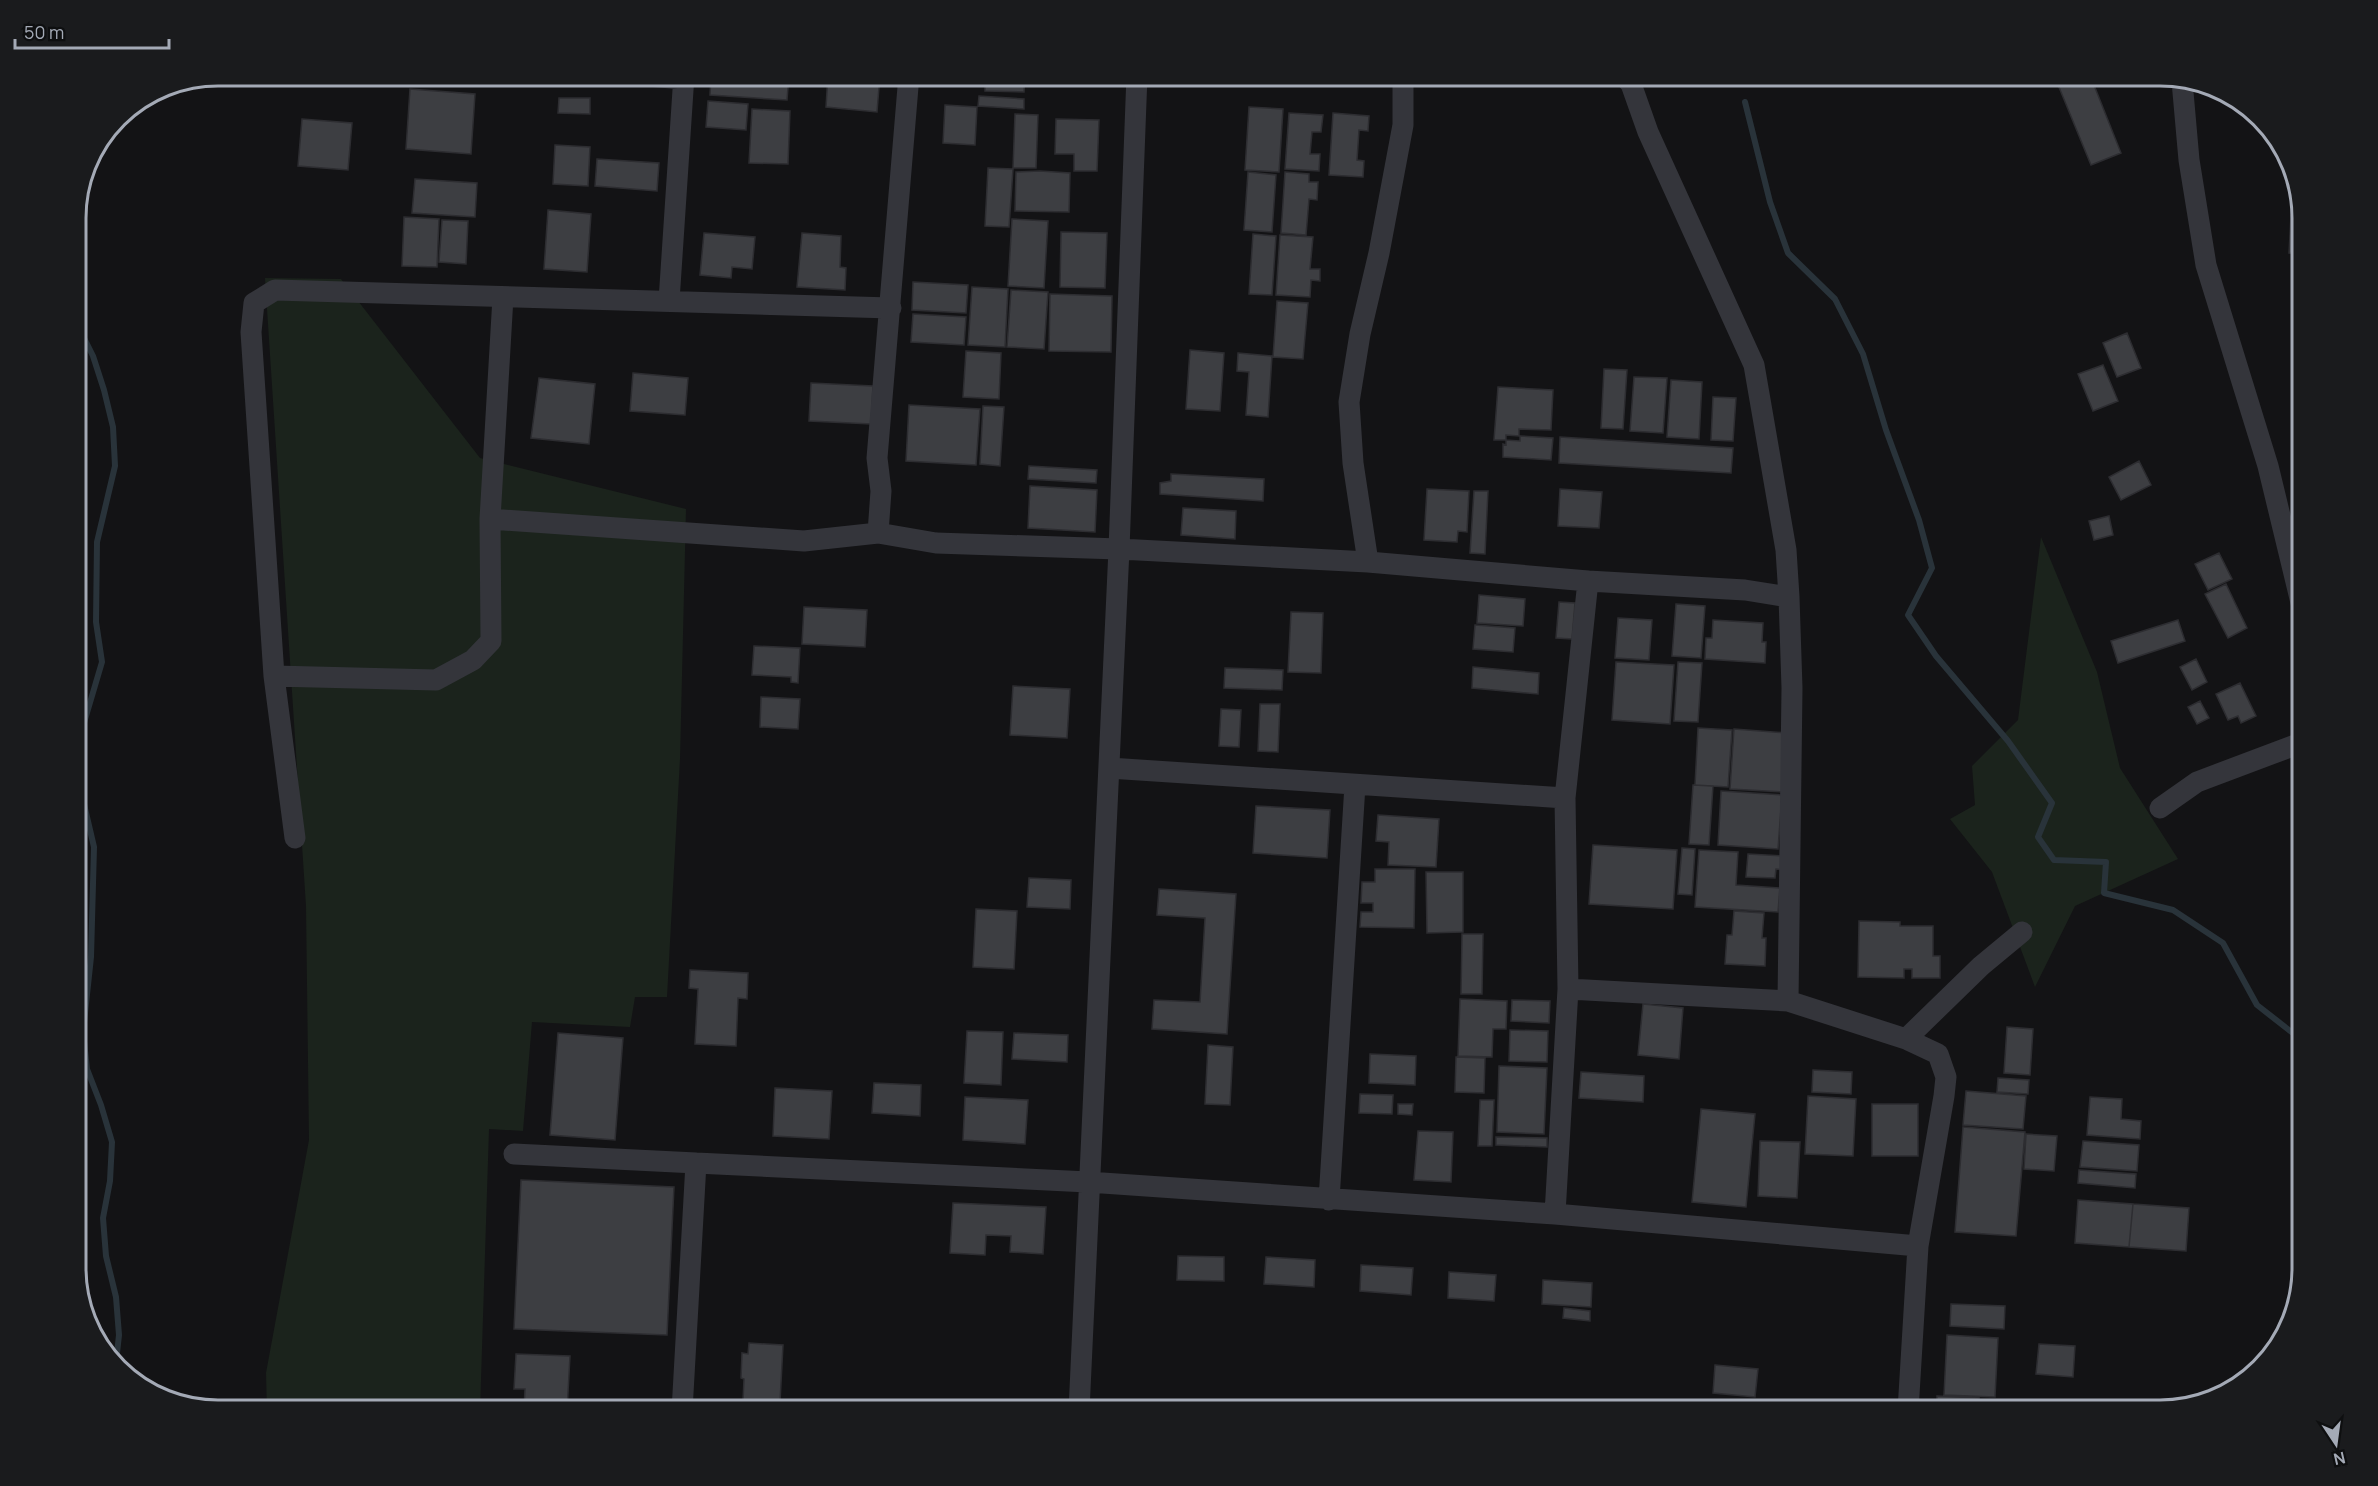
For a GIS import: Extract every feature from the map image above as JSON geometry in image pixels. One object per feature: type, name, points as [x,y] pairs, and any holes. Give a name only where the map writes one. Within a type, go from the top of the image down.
[{"type":"street","points":[[669,301],[683,86]]},
{"type":"street","points":[[878,533],[881,491],[878,458],[908,86]]},
{"type":"street","points":[[1079,1400],[1119,549],[1137,86]]},
{"type":"street","points":[[1368,562],[1353,463],[1349,402],[1360,334],[1379,253],[1402,125],[1403,86]]},
{"type":"street","points":[[1632,86],[1648,132],[1754,365],[1786,550],[1792,688],[1788,1001]]},
{"type":"street","points":[[2183,88],[2189,160],[2206,265],[2268,466],[2292,565]]},
{"type":"street","points":[[295,838],[274,676],[251,332],[254,303],[274,290],[891,308]]},
{"type":"street","points":[[274,676],[436,680],[473,660],[491,641],[490,519],[503,297]]},
{"type":"street","points":[[490,519],[804,541],[878,533],[936,543],[1119,549],[1368,562],[1588,581],[1745,590],[1789,597]]},
{"type":"street","points":[[1555,1214],[1568,989],[1565,798],[1588,581]]},
{"type":"street","points":[[2160,808],[2197,782],[2292,746]]},
{"type":"street","points":[[1108,768],[1565,798]]},
{"type":"street","points":[[1329,1200],[1355,785]]},
{"type":"street","points":[[1906,1039],[1981,966],[2022,932]]},
{"type":"street","points":[[1568,989],[1788,1001],[1906,1039],[1938,1054],[1946,1077],[1918,1246],[1909,1400]]},
{"type":"street","points":[[514,1154],[1088,1182],[1555,1214],[1918,1246]]},
{"type":"street","points":[[683,1400],[696,1163]]},
{"type":"shaded area","points":[[265,278],[341,279],[480,458],[686,509],[680,759],[667,997],[635,997],[630,1027],[532,1022],[523,1131],[489,1129],[480,1400],[267,1400],[266,1373],[309,1140],[306,906]]},
{"type":"shaded area","points":[[2041,537],[2097,672],[2120,768],[2178,859],[2075,906],[2035,987],[1992,872],[1950,819],[1975,805],[1972,766],[2018,720]]},
{"type":"building","points":[[710,86],[788,86],[787,100],[710,95]]},
{"type":"building","points":[[827,86],[879,86],[877,112],[826,107]]},
{"type":"building","points":[[985,86],[1024,86],[1024,92],[985,91]]},
{"type":"building","points":[[2059,86],[2094,86],[2121,153],[2091,165]]},
{"type":"building","points":[[410,89],[475,94],[471,154],[406,149]]},
{"type":"building","points":[[979,96],[1024,99],[1024,109],[978,106]]},
{"type":"building","points":[[559,98],[590,98],[590,114],[558,113]]},
{"type":"building","points":[[708,101],[748,104],[746,130],[706,127]]},
{"type":"building","points":[[945,105],[977,107],[975,145],[943,143]]},
{"type":"building","points":[[1249,107],[1283,109],[1279,172],[1245,170]]},
{"type":"building","points":[[752,109],[790,111],[788,164],[749,163]]},
{"type":"building","points":[[1289,113],[1323,115],[1321,132],[1312,132],[1310,154],[1320,154],[1319,171],[1285,169]]},
{"type":"building","points":[[1333,113],[1369,116],[1368,131],[1359,130],[1357,160],[1364,161],[1363,177],[1329,175]]},
{"type":"building","points":[[1015,114],[1038,115],[1036,168],[1013,168]]},
{"type":"building","points":[[302,119],[352,123],[348,170],[298,166]]},
{"type":"building","points":[[1056,119],[1099,120],[1097,171],[1074,171],[1074,154],[1055,154]]},
{"type":"building","points":[[555,145],[590,147],[588,186],[553,184]]},
{"type":"building","points":[[597,159],[659,163],[657,191],[595,186]]},
{"type":"building","points":[[988,168],[1013,169],[1009,227],[985,226]]},
{"type":"building","points":[[1016,172],[1070,173],[1069,212],[1015,211]]},
{"type":"building","points":[[1248,172],[1276,175],[1272,232],[1244,230]]},
{"type":"building","points":[[1285,172],[1309,174],[1309,182],[1318,182],[1317,200],[1309,199],[1306,235],[1281,233]]},
{"type":"building","points":[[415,179],[477,183],[475,217],[412,213]]},
{"type":"building","points":[[548,210],[591,214],[587,272],[544,269]]},
{"type":"building","points":[[2291,216],[2292,253],[2289,253]]},
{"type":"building","points":[[404,217],[439,219],[437,267],[402,266]]},
{"type":"building","points":[[1012,219],[1048,221],[1044,288],[1008,286]]},
{"type":"building","points":[[442,220],[468,221],[466,264],[439,262]]},
{"type":"building","points":[[1061,232],[1107,233],[1105,288],[1060,287]]},
{"type":"building","points":[[704,233],[755,237],[752,269],[732,267],[731,278],[700,275]]},
{"type":"building","points":[[802,233],[841,236],[840,267],[846,268],[845,290],[797,287]]},
{"type":"building","points":[[1253,234],[1276,236],[1272,295],[1249,294]]},
{"type":"building","points":[[1280,235],[1313,237],[1310,269],[1320,269],[1320,281],[1311,280],[1310,297],[1276,295]]},
{"type":"building","points":[[913,282],[968,285],[966,313],[912,310]]},
{"type":"building","points":[[972,287],[1008,289],[1005,347],[968,345]]},
{"type":"building","points":[[1011,290],[1048,292],[1044,349],[1007,347]]},
{"type":"building","points":[[1050,294],[1112,296],[1111,352],[1049,351]]},
{"type":"building","points":[[1277,301],[1308,303],[1303,359],[1273,357]]},
{"type":"building","points":[[913,314],[966,317],[964,345],[911,342]]},
{"type":"building","points":[[2127,333],[2141,368],[2117,377],[2103,343]]},
{"type":"building","points":[[1190,350],[1224,353],[1220,411],[1186,409]]},
{"type":"building","points":[[966,351],[1001,353],[999,399],[963,397]]},
{"type":"building","points":[[1238,353],[1272,356],[1268,417],[1246,415],[1249,372],[1237,371]]},
{"type":"building","points":[[2103,365],[2118,401],[2093,411],[2078,374]]},
{"type":"building","points":[[1604,369],[1627,370],[1623,429],[1601,428]]},
{"type":"building","points":[[633,373],[688,378],[685,415],[630,411]]},
{"type":"building","points":[[1634,377],[1667,378],[1663,433],[1630,431]]},
{"type":"building","points":[[539,378],[595,384],[589,444],[531,438]]},
{"type":"building","points":[[1671,380],[1702,382],[1699,439],[1667,437]]},
{"type":"building","points":[[811,383],[873,386],[871,424],[809,421]]},
{"type":"building","points":[[1498,387],[1553,390],[1551,430],[1519,429],[1519,436],[1506,435],[1506,440],[1494,440]]},
{"type":"building","points":[[1713,397],[1736,398],[1733,441],[1711,440]]},
{"type":"building","points":[[909,405],[980,409],[976,465],[906,461]]},
{"type":"building","points":[[983,406],[1004,407],[1000,466],[980,464]]},
{"type":"building","points":[[1520,436],[1553,438],[1551,460],[1503,457],[1503,444],[1506,445],[1506,440],[1520,441]]},
{"type":"building","points":[[1560,437],[1733,448],[1731,473],[1559,463]]},
{"type":"building","points":[[2139,461],[2151,485],[2121,500],[2109,477]]},
{"type":"building","points":[[1029,466],[1097,470],[1096,483],[1028,479]]},
{"type":"building","points":[[1171,474],[1264,479],[1263,501],[1160,494],[1160,483],[1171,481]]},
{"type":"building","points":[[1030,486],[1097,490],[1095,532],[1028,528]]},
{"type":"building","points":[[1427,489],[1469,491],[1467,532],[1458,531],[1457,542],[1424,540]]},
{"type":"building","points":[[1560,489],[1602,492],[1599,528],[1558,526]]},
{"type":"building","points":[[1474,491],[1488,491],[1485,554],[1470,553]]},
{"type":"building","points":[[1183,508],[1236,511],[1235,539],[1181,535]]},
{"type":"building","points":[[2109,516],[2113,535],[2094,540],[2089,521]]},
{"type":"building","points":[[2219,553],[2232,579],[2208,590],[2195,564]]},
{"type":"building","points":[[2226,584],[2247,628],[2228,638],[2205,594]]},
{"type":"building","points":[[1479,595],[1525,599],[1523,626],[1477,623]]},
{"type":"building","points":[[1559,602],[1575,603],[1572,639],[1556,638]]},
{"type":"building","points":[[1676,604],[1705,606],[1701,658],[1672,656]]},
{"type":"building","points":[[804,607],[867,610],[865,647],[802,644]]},
{"type":"building","points":[[1291,612],[1323,613],[1321,673],[1288,672]]},
{"type":"building","points":[[1618,618],[1652,620],[1649,660],[1615,658]]},
{"type":"building","points":[[1713,620],[1763,623],[1762,642],[1766,642],[1765,663],[1705,659],[1706,638],[1712,638]]},
{"type":"building","points":[[2178,620],[2185,641],[2118,663],[2111,641]]},
{"type":"building","points":[[1475,625],[1515,628],[1513,652],[1473,649]]},
{"type":"building","points":[[754,646],[800,648],[798,683],[791,682],[791,677],[752,675]]},
{"type":"building","points":[[2196,659],[2207,682],[2192,690],[2180,667]]},
{"type":"building","points":[[1616,662],[1674,665],[1670,724],[1612,720]]},
{"type":"building","points":[[1678,662],[1702,663],[1698,722],[1674,721]]},
{"type":"building","points":[[1473,667],[1539,673],[1538,694],[1472,688]]},
{"type":"building","points":[[1225,668],[1283,670],[1282,690],[1224,688]]},
{"type":"building","points":[[2240,683],[2256,716],[2241,723],[2238,716],[2228,720],[2216,694]]},
{"type":"building","points":[[1013,686],[1070,689],[1067,738],[1010,735]]},
{"type":"building","points":[[761,697],[800,699],[798,729],[760,727]]},
{"type":"building","points":[[2200,701],[2209,718],[2197,724],[2188,707]]},
{"type":"building","points":[[1260,704],[1280,704],[1278,752],[1258,751]]},
{"type":"building","points":[[1221,709],[1241,710],[1239,747],[1219,746]]},
{"type":"building","points":[[1698,728],[1732,730],[1728,787],[1695,785]]},
{"type":"building","points":[[1734,729],[1787,733],[1783,792],[1730,789]]},
{"type":"building","points":[[1693,785],[1713,786],[1709,845],[1689,844]]},
{"type":"building","points":[[1721,791],[1782,795],[1778,849],[1718,845]]},
{"type":"building","points":[[1256,806],[1330,810],[1327,858],[1253,853]]},
{"type":"building","points":[[1378,815],[1439,819],[1436,867],[1388,865],[1389,842],[1376,841]]},
{"type":"building","points":[[1593,845],[1677,850],[1673,909],[1589,904]]},
{"type":"building","points":[[1682,848],[1695,849],[1692,895],[1678,894]]},
{"type":"building","points":[[1699,850],[1738,852],[1736,885],[1780,888],[1778,912],[1695,907]]},
{"type":"building","points":[[1748,854],[1784,856],[1783,870],[1776,869],[1775,878],[1746,877]]},
{"type":"building","points":[[1375,869],[1415,869],[1414,928],[1360,927],[1361,912],[1373,912],[1373,903],[1361,903],[1362,882],[1375,882]]},
{"type":"building","points":[[1426,872],[1463,872],[1463,932],[1427,933]]},
{"type":"building","points":[[1029,878],[1071,880],[1070,909],[1027,907]]},
{"type":"building","points":[[1159,889],[1236,894],[1227,1034],[1152,1029],[1154,1000],[1200,1002],[1205,918],[1157,915]]},
{"type":"building","points":[[976,909],[1017,911],[1014,969],[973,967]]},
{"type":"building","points":[[1734,911],[1764,913],[1762,938],[1766,938],[1765,966],[1725,964],[1727,935],[1732,935]]},
{"type":"building","points":[[1859,921],[1900,922],[1900,926],[1933,926],[1933,956],[1940,956],[1940,978],[1912,978],[1912,969],[1904,969],[1904,978],[1858,977]]},
{"type":"building","points":[[1462,934],[1483,934],[1482,994],[1461,994]]},
{"type":"building","points":[[690,970],[748,973],[747,999],[738,998],[736,1046],[695,1044],[698,989],[689,988]]},
{"type":"building","points":[[1460,999],[1507,1001],[1506,1029],[1493,1029],[1492,1057],[1458,1056]]},
{"type":"building","points":[[1512,1000],[1550,1001],[1549,1023],[1511,1021]]},
{"type":"building","points":[[1643,1004],[1683,1008],[1679,1059],[1638,1055]]},
{"type":"building","points":[[2007,1027],[2033,1029],[2030,1075],[2004,1073]]},
{"type":"building","points":[[1510,1030],[1548,1031],[1547,1062],[1509,1061]]},
{"type":"building","points":[[967,1031],[1003,1032],[1001,1085],[964,1083]]},
{"type":"building","points":[[558,1033],[623,1038],[615,1140],[550,1135]]},
{"type":"building","points":[[1014,1033],[1068,1035],[1067,1062],[1012,1059]]},
{"type":"building","points":[[1208,1045],[1233,1047],[1230,1105],[1205,1104]]},
{"type":"building","points":[[1370,1054],[1416,1056],[1415,1085],[1369,1083]]},
{"type":"building","points":[[1456,1057],[1485,1058],[1484,1093],[1455,1092]]},
{"type":"building","points":[[1499,1066],[1547,1068],[1544,1134],[1497,1132]]},
{"type":"building","points":[[1813,1070],[1852,1072],[1851,1094],[1812,1092]]},
{"type":"building","points":[[1581,1072],[1644,1076],[1643,1102],[1579,1098]]},
{"type":"building","points":[[1998,1078],[2029,1080],[2028,1094],[1997,1092]]},
{"type":"building","points":[[874,1083],[921,1085],[920,1116],[872,1113]]},
{"type":"building","points":[[775,1088],[832,1091],[829,1139],[773,1136]]},
{"type":"building","points":[[1966,1091],[2026,1096],[2023,1129],[1963,1125]]},
{"type":"building","points":[[1360,1094],[1393,1095],[1392,1114],[1359,1113]]},
{"type":"building","points":[[1808,1096],[1856,1099],[1853,1156],[1805,1154]]},
{"type":"building","points":[[965,1097],[1028,1100],[1025,1144],[963,1140]]},
{"type":"building","points":[[2090,1097],[2122,1099],[2121,1119],[2141,1121],[2140,1139],[2087,1135]]},
{"type":"building","points":[[1480,1100],[1494,1100],[1492,1146],[1478,1146]]},
{"type":"building","points":[[1398,1104],[1413,1104],[1412,1115],[1398,1114]]},
{"type":"building","points":[[1872,1104],[1918,1104],[1918,1156],[1872,1156]]},
{"type":"building","points":[[1701,1109],[1755,1114],[1746,1207],[1692,1202]]},
{"type":"building","points":[[1963,1127],[2025,1132],[2016,1236],[1955,1232]]},
{"type":"building","points":[[1418,1131],[1453,1132],[1451,1182],[1414,1180]]},
{"type":"building","points":[[2026,1134],[2057,1136],[2054,1171],[2024,1169]]},
{"type":"building","points":[[1496,1137],[1547,1138],[1547,1147],[1496,1145]]},
{"type":"building","points":[[1760,1141],[1800,1142],[1797,1198],[1758,1196]]},
{"type":"building","points":[[2083,1141],[2139,1145],[2137,1171],[2080,1167]]},
{"type":"building","points":[[2079,1170],[2136,1174],[2135,1188],[2078,1183]]},
{"type":"building","points":[[521,1180],[674,1187],[667,1335],[514,1329]]},
{"type":"building","points":[[2078,1200],[2133,1204],[2129,1247],[2075,1243]]},
{"type":"building","points":[[953,1203],[1046,1207],[1043,1254],[1010,1252],[1011,1236],[986,1235],[985,1255],[950,1253]]},
{"type":"building","points":[[2133,1204],[2189,1208],[2186,1251],[2129,1247]]},
{"type":"building","points":[[1178,1256],[1224,1257],[1224,1281],[1177,1280]]},
{"type":"building","points":[[1266,1257],[1315,1260],[1314,1287],[1264,1284]]},
{"type":"building","points":[[1361,1265],[1413,1268],[1411,1295],[1360,1291]]},
{"type":"building","points":[[1449,1272],[1496,1275],[1494,1301],[1448,1298]]},
{"type":"building","points":[[1543,1280],[1592,1283],[1591,1307],[1542,1304]]},
{"type":"building","points":[[1951,1304],[2005,1306],[2004,1329],[1950,1326]]},
{"type":"building","points":[[1564,1308],[1590,1311],[1590,1321],[1563,1318]]},
{"type":"building","points":[[1947,1335],[1998,1338],[1995,1397],[1944,1395]]},
{"type":"building","points":[[749,1343],[783,1345],[780,1400],[743,1400],[742,1353],[748,1354]]},
{"type":"building","points":[[2039,1344],[2075,1346],[2073,1377],[2036,1374]]},
{"type":"building","points":[[516,1354],[570,1356],[568,1400],[524,1400],[525,1389],[514,1389]]},
{"type":"building","points":[[1715,1365],[1758,1369],[1755,1397],[1713,1393]]},
{"type":"building","points":[[1937,1396],[1979,1398],[1979,1400],[1937,1400]]},
{"type":"waterway","points":[[1745,102],[1770,202],[1788,253],[1835,299],[1863,354],[1886,430],[1919,520],[1932,568],[1908,615],[1936,656],[2008,741],[2052,803],[2038,837],[2054,860],[2106,862],[2104,893],[2173,910],[2223,943],[2257,1005],[2292,1032]]},
{"type":"waterway","points":[[86,342],[104,390],[113,427],[115,466],[97,542],[96,622],[102,662],[86,716]]},
{"type":"waterway","points":[[86,813],[94,847],[91,957],[86,1004]]},
{"type":"waterway","points":[[86,1060],[87,1069],[112,1142],[110,1181],[103,1218],[106,1256],[116,1297],[119,1335],[117,1354]]}]
